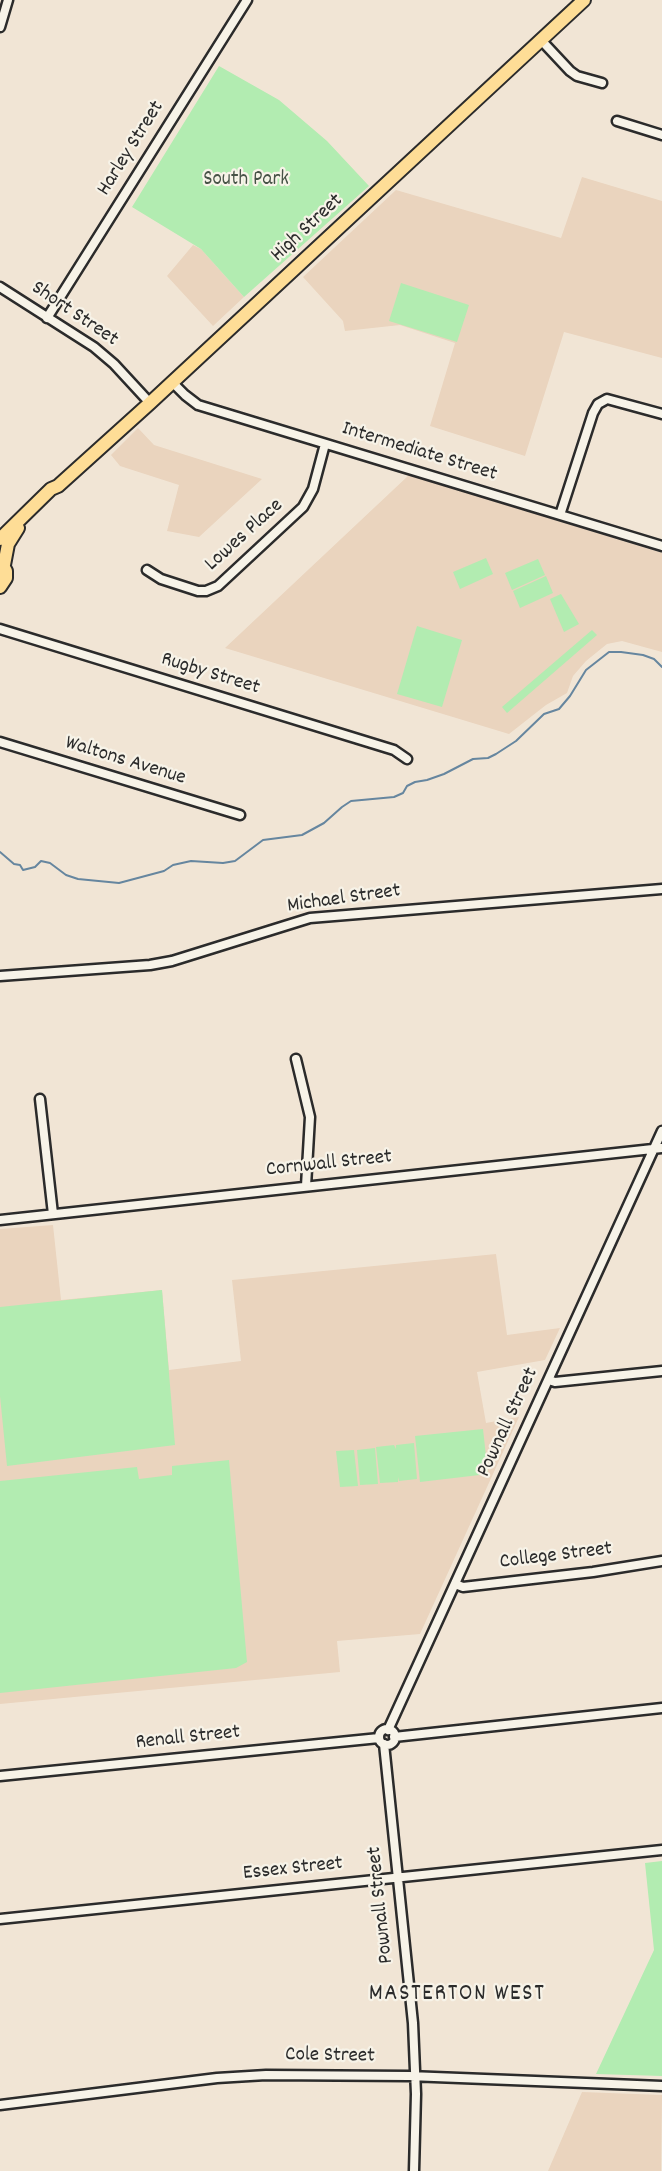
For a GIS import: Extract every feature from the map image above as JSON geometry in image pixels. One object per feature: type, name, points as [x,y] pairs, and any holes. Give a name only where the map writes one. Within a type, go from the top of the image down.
[{"type":"highway","name":"High Street","points":[[0,539],[51,489],[58,486],[150,404],[541,40],[576,3]]},
{"type":"highway","name":"High Street","points":[[0,587],[6,578],[2,562],[12,536],[54,494],[58,486]]},
{"type":"street","points":[[0,27],[8,0]]},
{"type":"street","name":"Harley Street","points":[[47,318],[247,0]]},
{"type":"street","points":[[541,40],[577,76],[602,83]]},
{"type":"street","points":[[617,122],[662,135]]},
{"type":"street","name":"Short Street","points":[[0,287],[105,355],[150,404]]},
{"type":"street","name":"Intermediate Street","points":[[172,382],[198,405],[662,546]]},
{"type":"street","points":[[560,515],[598,404],[607,399],[662,414]]},
{"type":"street","name":"Lowes Place","points":[[147,570],[161,579],[198,591],[206,591],[218,586],[303,507],[313,489],[325,444]]},
{"type":"street","name":"Rugby Street","points":[[0,629],[394,750],[407,759]]},
{"type":"street","name":"Waltons Avenue","points":[[0,742],[240,815]]},
{"type":"street","name":"Michael Street","points":[[0,976],[108,969],[172,961],[310,918],[662,889]]},
{"type":"street","points":[[296,1059],[310,1117],[306,1186]]},
{"type":"street","points":[[40,1099],[53,1214]]},
{"type":"street","name":"Pownall Street","points":[[391,1733],[455,1584],[658,1148],[662,1131]]},
{"type":"street","name":"Cornwall Street","points":[[0,1220],[658,1148]]},
{"type":"street","points":[[549,1380],[555,1382],[662,1371]]},
{"type":"street","name":"College Street","points":[[455,1584],[463,1587],[592,1572],[662,1561]]},
{"type":"street","points":[[391,1733],[391,1743],[382,1741],[381,1732],[391,1733],[662,1708]]},
{"type":"street","name":"Pownall Street","points":[[382,1741],[413,2023],[416,2077],[414,2171]]},
{"type":"street","name":"Renall Street","points":[[0,1776],[382,1741]]},
{"type":"street","name":"Essex Street","points":[[0,1919],[662,1850]]},
{"type":"street","name":"Cole Street","points":[[0,2105],[217,2078],[266,2075],[416,2077],[662,2086]]},
{"type":"shaded area","points":[[582,177],[662,201],[662,358],[564,332],[525,456],[430,426],[455,343],[400,325],[345,331],[343,321],[303,277],[396,190],[561,238]]},
{"type":"shaded area","points":[[193,245],[201,249],[244,297],[213,326],[167,276]]},
{"type":"shaded area","points":[[138,428],[154,445],[262,479],[199,537],[167,531],[179,485],[120,466],[111,455]]},
{"type":"shaded area","points":[[409,475],[662,553],[662,652],[622,641],[607,644],[586,661],[573,676],[567,693],[546,705],[509,734],[225,648]]},
{"type":"shaded area","points":[[53,1225],[61,1300],[162,1290],[169,1370],[241,1361],[232,1280],[496,1254],[507,1335],[560,1328],[545,1360],[477,1372],[486,1423],[519,1417],[420,1634],[337,1641],[340,1672],[0,1704],[0,1229]]},
{"type":"shaded area","points":[[582,2092],[662,2095],[661,2171],[548,2171]]},
{"type":"green space","name":"South Park","points":[[219,66],[279,100],[327,141],[369,186],[244,297],[201,249],[132,207]]},
{"type":"green space","points":[[401,283],[469,305],[457,342],[389,321]]},
{"type":"green space","points":[[486,558],[493,574],[460,589],[453,572]]},
{"type":"green space","points":[[538,559],[545,575],[512,590],[505,573]]},
{"type":"green space","points":[[546,576],[553,593],[520,608],[513,591]]},
{"type":"green space","points":[[561,594],[579,624],[564,632],[550,599]]},
{"type":"green space","points":[[417,626],[462,640],[442,707],[397,694]]},
{"type":"green space","points":[[592,630],[597,635],[507,713],[502,707]]},
{"type":"green space","points":[[162,1290],[175,1445],[7,1466],[0,1396],[0,1307]]},
{"type":"green space","points":[[483,1429],[488,1474],[420,1482],[415,1436]]},
{"type":"green space","points":[[414,1443],[417,1479],[399,1481],[398,1477],[398,1482],[380,1483],[376,1447],[394,1445],[396,1449],[396,1445]]},
{"type":"green space","points":[[375,1448],[378,1484],[360,1485],[357,1450]]},
{"type":"green space","points":[[354,1450],[358,1486],[340,1487],[336,1451]]},
{"type":"green space","points":[[229,1460],[247,1662],[236,1668],[0,1693],[0,1481],[137,1467],[139,1479],[172,1475],[172,1466]]},
{"type":"green space","points":[[662,1861],[662,2076],[596,2074],[654,1950],[645,1863]]},
{"type":"waterway","points":[[0,852],[14,864],[20,865],[23,870],[35,867],[41,861],[50,863],[66,875],[78,879],[119,883],[191,861],[223,863],[235,861],[263,840],[302,835],[324,823],[351,801],[394,797],[403,793],[407,786],[415,782],[444,774],[473,759],[488,758],[496,754],[516,741],[544,714],[559,709],[586,670],[609,652],[643,655],[654,659],[662,667]]},
{"type":"district","name":"MASTERTON WEST","points":[[457,1996]]}]
